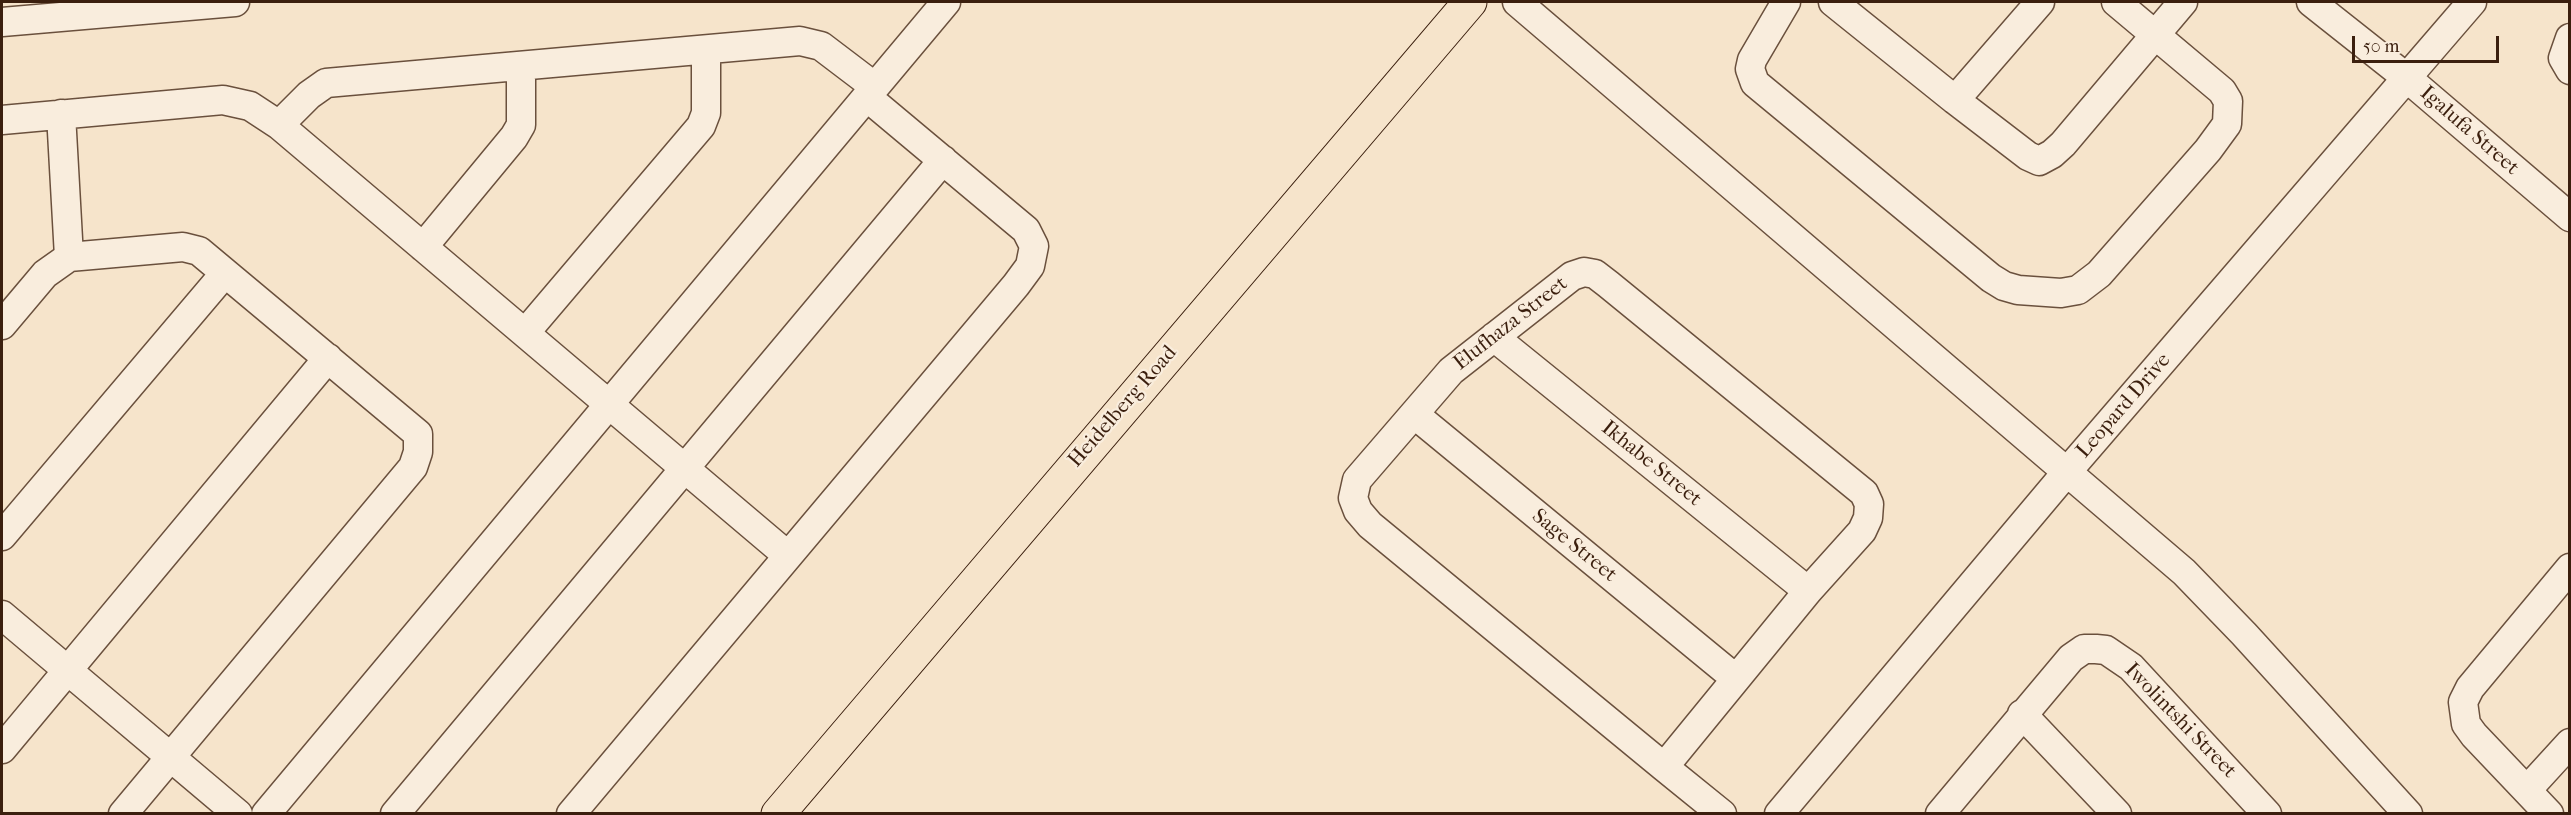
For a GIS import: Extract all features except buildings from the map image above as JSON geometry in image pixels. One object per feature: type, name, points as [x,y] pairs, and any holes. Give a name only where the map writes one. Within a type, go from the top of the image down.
[{"type":"main road","name":"Heidelberg Road","points":[[778,813],[1470,2]]},
{"type":"street","points":[[2,22],[235,2]]},
{"type":"street","points":[[266,813],[946,2]]},
{"type":"street","points":[[1517,2],[2184,572],[2211,598],[2408,813]]},
{"type":"street","points":[[1786,2],[1752,60],[1750,69],[1755,83],[1982,272],[2004,286],[2033,292],[2061,293],[2078,290],[2090,282],[2208,150],[2227,124],[2228,101],[2222,91],[2116,2]]},
{"type":"street","points":[[1833,2],[1955,100],[2028,156],[2039,161],[2052,154],[2063,144],[2183,2]]},
{"type":"street","points":[[1955,100],[2040,2]]},
{"type":"street","name":"Igalufa Street","points":[[2311,2],[2407,78],[2570,217]]},
{"type":"street","name":"Leopard Drive","points":[[1779,813],[2066,473],[2472,2]]},
{"type":"street","points":[[2570,38],[2564,58],[2570,70]]},
{"type":"street","points":[[279,126],[309,95],[326,83],[800,41],[821,46],[943,160],[1026,230],[1034,246],[1030,266],[1016,285],[571,813]]},
{"type":"street","points":[[525,333],[701,126],[706,113],[706,50]]},
{"type":"street","points":[[423,247],[514,137],[521,125],[521,66]]},
{"type":"street","points":[[2,120],[223,100],[250,106],[279,126],[787,555]]},
{"type":"street","points":[[61,114],[69,257]]},
{"type":"street","points":[[395,813],[943,160]]},
{"type":"street","points":[[2,326],[45,274],[69,257],[183,247],[199,251],[418,434],[418,452],[413,467],[123,813]]},
{"type":"street","name":"Elufhaza Street","points":[[1664,766],[1866,523],[1869,504],[1864,493],[1608,284],[1595,274],[1584,272],[1572,276],[1451,370],[1357,480],[1353,498],[1358,511],[1370,525],[1664,766],[1722,813]]},
{"type":"street","points":[[2,536],[225,273]]},
{"type":"street","name":"Ikhabe Street","points":[[1494,337],[1808,591]]},
{"type":"street","points":[[2,749],[328,358]]},
{"type":"street","name":"Sage Street","points":[[1414,414],[1735,678]]},
{"type":"street","points":[[2550,813],[2474,735],[2466,724],[2463,702],[2470,688],[2570,568]]},
{"type":"street","points":[[2,615],[238,813]]},
{"type":"street","name":"Iwolintshi Street","points":[[1948,810],[2022,714],[2070,658],[2084,650],[2106,650],[2131,667],[2267,813]]},
{"type":"street","points":[[2022,714],[2117,813]]},
{"type":"street","points":[[2527,790],[2570,742]]}]
